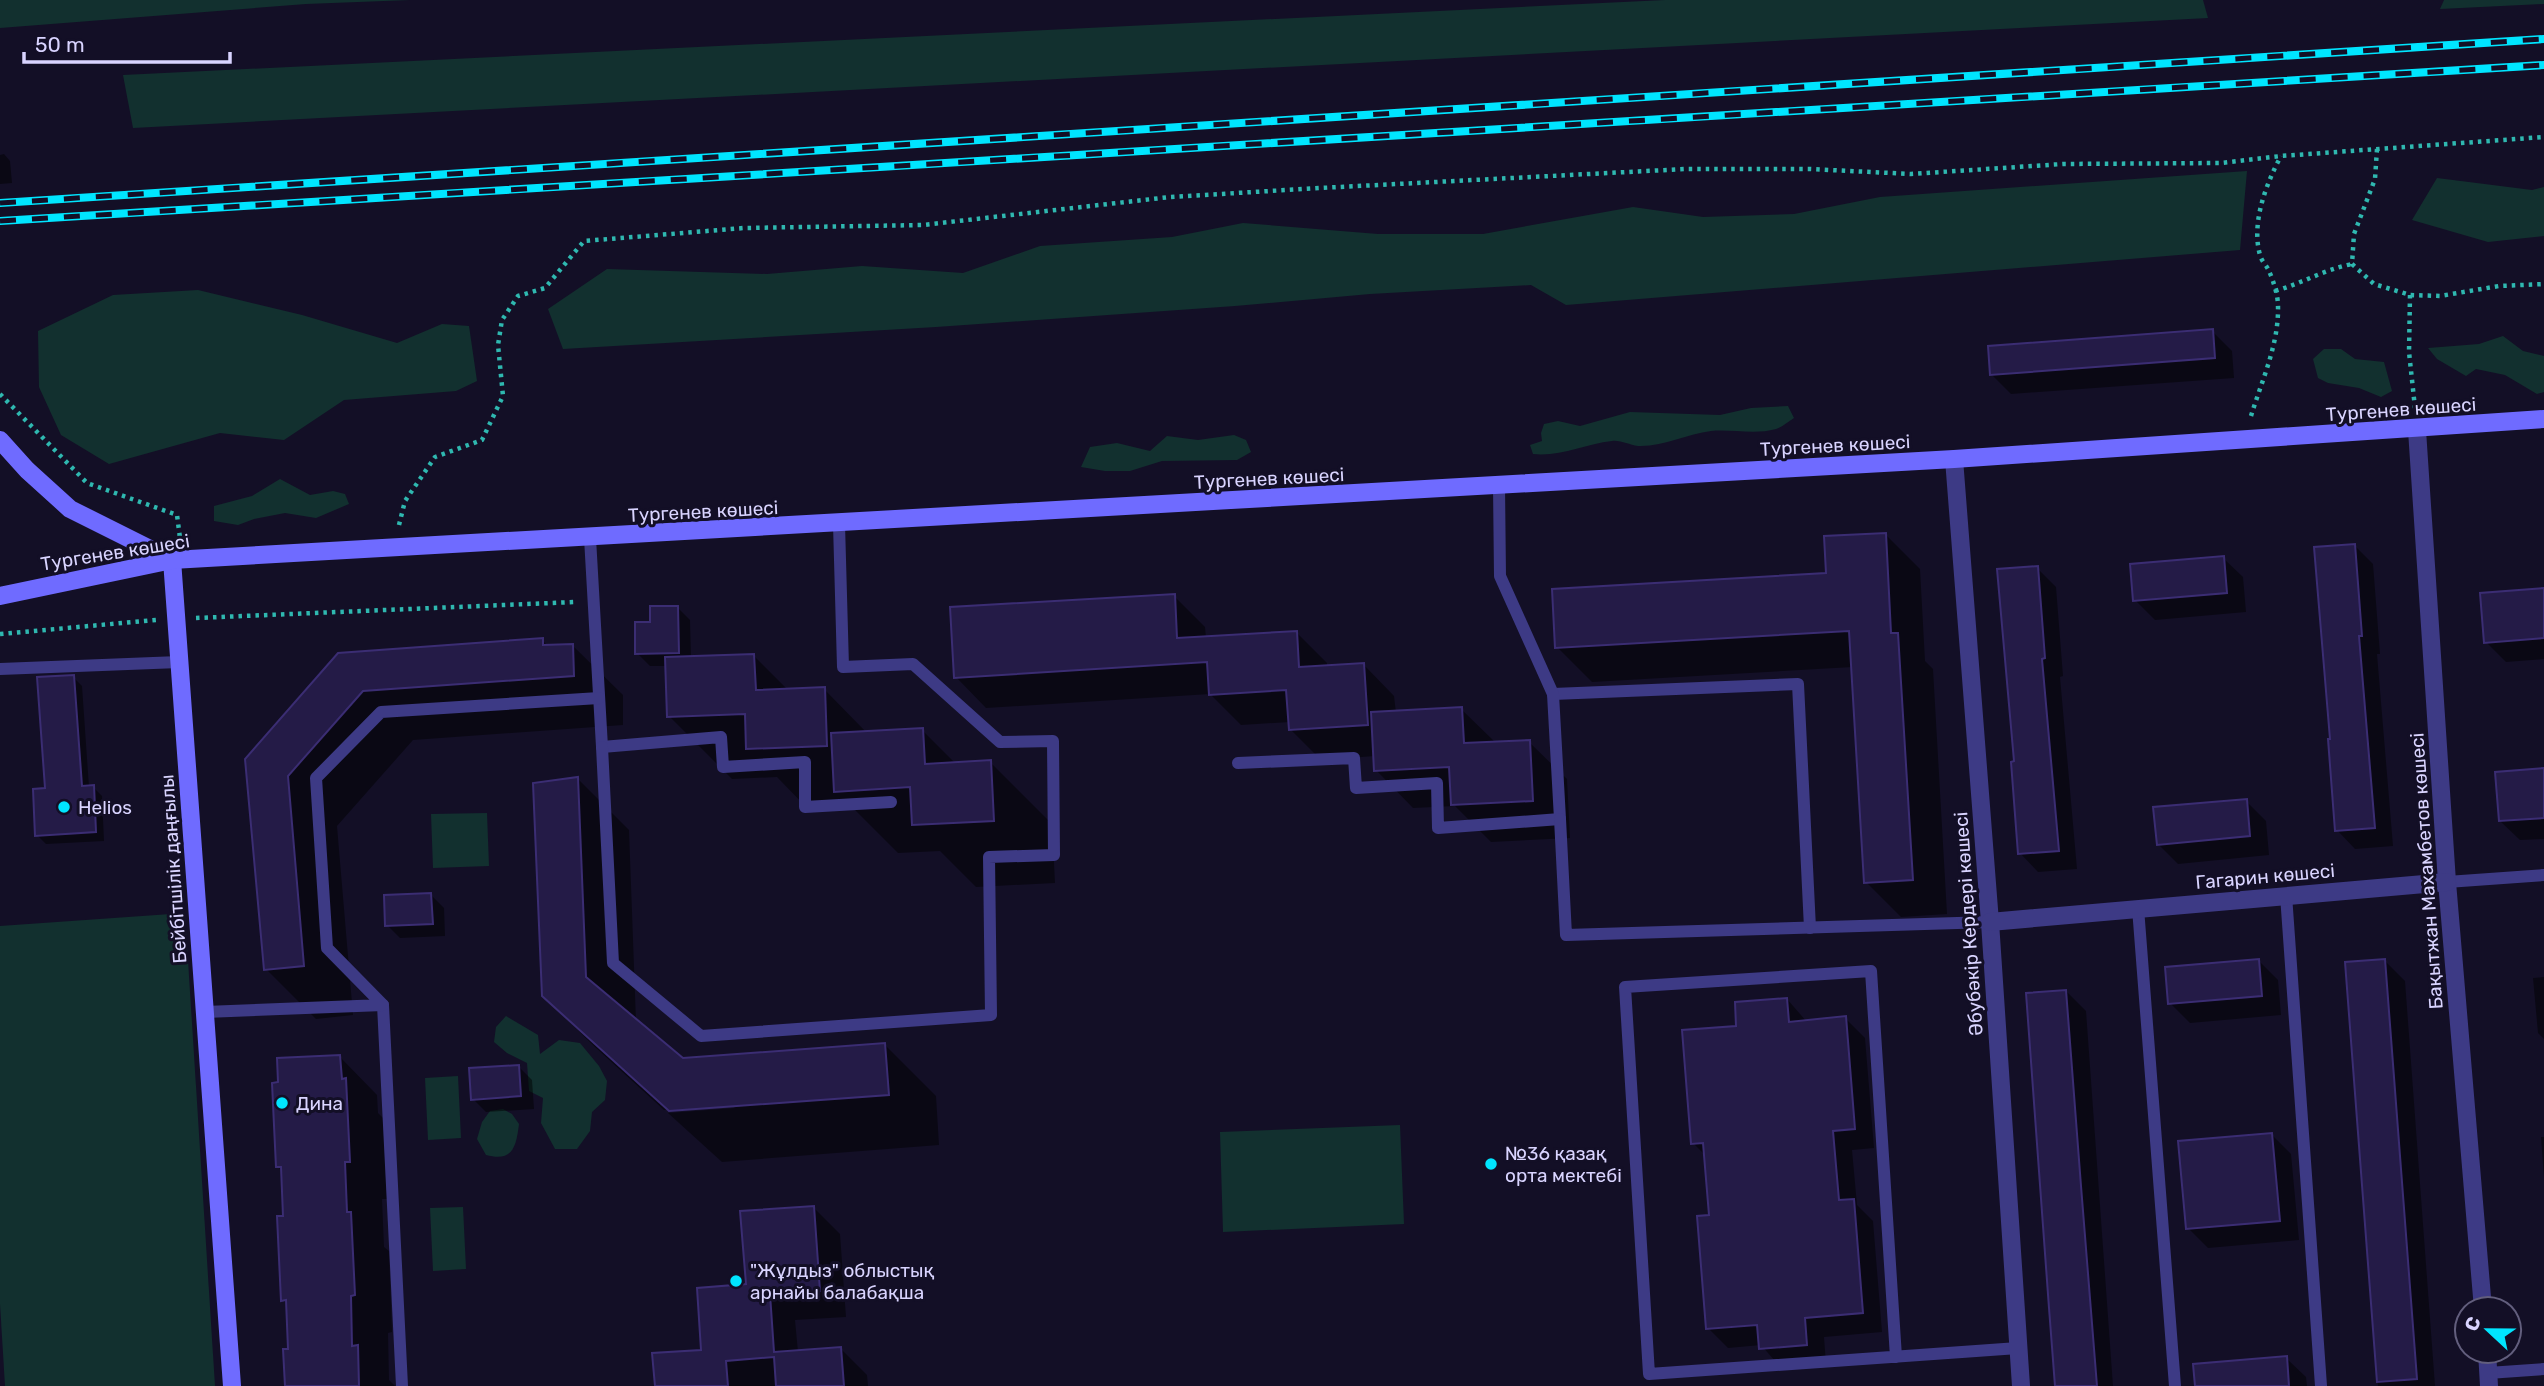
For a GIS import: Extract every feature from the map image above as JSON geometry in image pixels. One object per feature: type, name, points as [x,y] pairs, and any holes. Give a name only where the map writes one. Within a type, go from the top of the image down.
[{"type":"main road","name":"Тургенев көшесі","points":[[0,596],[177,560],[393,550],[1954,459],[2417,430],[2544,419]]},
{"type":"main road","points":[[0,440],[27,470],[70,509],[177,560]]},
{"type":"main road","name":"Бейбітшілік даңғылы","points":[[177,560],[176,618],[232,1386]]},
{"type":"street","name":"Бақытжан Махамбетов көшесі","points":[[2417,430],[2446,882],[2482,1295]]},
{"type":"street","name":"Әбубәкір Кердері көшесі","points":[[1954,459],[1990,922],[2021,1386]]},
{"type":"street","name":"Гагарин көшесі","points":[[1990,922],[2446,882]]},
{"type":"lane","points":[[1499,486],[1500,576],[1553,694],[1566,935],[1990,922]]},
{"type":"lane","points":[[590,538],[613,963],[701,1036],[991,1015],[989,857],[1054,855],[1054,741],[1000,742],[913,664],[843,667],[839,524]]},
{"type":"lane","points":[[0,669],[179,662]]},
{"type":"lane","points":[[1553,694],[1798,684],[1810,928]]},
{"type":"lane","points":[[402,1386],[383,1005],[327,948],[316,778],[381,712],[599,698]]},
{"type":"lane","points":[[602,747],[721,737],[723,767],[805,762],[805,807],[891,803]]},
{"type":"lane","points":[[1238,762],[1354,758],[1356,788],[1437,783],[1438,828],[1560,819]]},
{"type":"lane","name":"Гагарин көшесі","points":[[2446,882],[2544,875]]},
{"type":"lane","points":[[2286,895],[2321,1386]]},
{"type":"lane","points":[[2138,908],[2175,1386]]},
{"type":"lane","points":[[1896,1357],[1871,971],[1625,988],[1649,1374],[1896,1357],[2018,1348]]},
{"type":"lane","points":[[205,1012],[383,1005]]},
{"type":"lane","points":[[2489,1379],[2544,1368]]},
{"type":"path","points":[[393,550],[404,500],[435,457],[482,440],[503,396],[498,345],[502,320],[518,296],[545,288],[584,241],[744,228],[923,225],[1170,197],[1685,169],[1810,169],[1911,174],[2063,164],[2221,163],[2281,156],[2544,137]]},
{"type":"path","points":[[2377,149],[2375,179],[2354,234],[2353,264],[2374,284],[2410,295],[2440,296],[2499,286],[2544,284]]},
{"type":"path","points":[[2244,440],[2276,341],[2278,303],[2270,272],[2260,256],[2258,230],[2271,175],[2281,156]]},
{"type":"path","points":[[2275,291],[2329,269],[2353,264]]},
{"type":"path","points":[[2410,295],[2409,352],[2417,430]]},
{"type":"path","points":[[0,394],[87,483],[177,515],[177,560]]},
{"type":"path","points":[[0,634],[176,618],[594,601]]},
{"type":"green space","points":[[0,0],[410,0],[306,4],[0,28]]},
{"type":"green space","points":[[1665,0],[2203,0],[2208,18],[133,128],[123,75]]},
{"type":"green space","points":[[2444,0],[2544,0],[2544,4],[2440,9]]},
{"type":"green space","points":[[2247,171],[2240,250],[1566,305],[1531,285],[1370,294],[936,327],[563,349],[548,309],[607,269],[767,274],[862,266],[963,273],[1040,246],[1172,237],[1243,223],[1378,234],[1483,234],[1633,207],[1703,217],[1794,214],[1880,197]]},
{"type":"green space","points":[[2437,178],[2532,190],[2544,187],[2544,236],[2488,242],[2412,220]]},
{"type":"green space","points":[[198,290],[302,315],[397,343],[442,324],[469,326],[477,381],[456,391],[344,400],[284,440],[220,433],[109,464],[61,435],[39,387],[38,331],[113,295]]},
{"type":"green space","points":[[2503,336],[2523,351],[2544,356],[2544,392],[2537,394],[2505,375],[2476,369],[2466,376],[2437,359],[2428,348],[2479,344]]},
{"type":"green space","points":[[2324,349],[2341,349],[2355,359],[2384,362],[2392,391],[2381,397],[2359,388],[2328,383],[2318,378],[2313,359]]},
{"type":"green space","points":[[1788,406],[1794,418],[1768,431],[1711,431],[1647,446],[1612,441],[1543,454],[1533,454],[1530,445],[1542,441],[1544,424],[1558,421],[1580,426],[1630,412],[1720,415],[1751,408]]},
{"type":"green space","points":[[1234,435],[1246,440],[1251,452],[1237,460],[1162,461],[1130,471],[1081,467],[1090,447],[1117,443],[1150,451],[1167,436],[1198,440]]},
{"type":"green space","points":[[280,479],[310,495],[333,491],[345,494],[349,504],[316,518],[285,513],[238,525],[214,521],[214,506],[252,496]]},
{"type":"green space","points":[[487,813],[489,866],[433,868],[431,814]]},
{"type":"green space","points":[[185,913],[215,1386],[5,1386],[0,1304],[0,926]]},
{"type":"green space","points":[[506,1016],[538,1035],[540,1054],[559,1040],[580,1043],[599,1066],[607,1081],[605,1100],[592,1112],[590,1131],[577,1149],[555,1149],[541,1123],[543,1098],[529,1091],[527,1063],[507,1053],[494,1042],[496,1027]]},
{"type":"green space","points":[[458,1076],[461,1138],[428,1140],[425,1078]]},
{"type":"green space","points":[[503,1109],[512,1114],[519,1124],[514,1146],[512,1151],[502,1156],[486,1155],[477,1139],[482,1122],[490,1111]]},
{"type":"green space","points":[[1400,1125],[1404,1224],[1223,1232],[1220,1132]]},
{"type":"green space","points":[[463,1207],[466,1269],[433,1271],[430,1208]]},
{"type":"building","points":[[2213,329],[2215,358],[1990,375],[1988,346]]},
{"type":"building","points":[[1886,533],[1891,633],[1898,633],[1913,880],[1864,883],[1849,631],[1555,648],[1552,589],[1826,573],[1824,536]]},
{"type":"building","points":[[2355,544],[2362,636],[2359,636],[2375,828],[2335,831],[2314,547]]},
{"type":"building","points":[[2224,556],[2227,593],[2133,601],[2130,564]]},
{"type":"building","points":[[2038,566],[2045,658],[2042,659],[2059,851],[2018,854],[2011,762],[2014,761],[1997,569]]},
{"type":"building","points":[[2544,588],[2544,638],[2484,643],[2480,593]]},
{"type":"building","points":[[1175,594],[1177,638],[1297,631],[1299,667],[1364,663],[1368,725],[1289,730],[1286,690],[1209,695],[1207,662],[954,678],[950,607]]},
{"type":"building","points":[[650,606],[678,606],[679,653],[635,654],[635,622],[650,622]]},
{"type":"building","points":[[543,638],[543,645],[573,644],[574,676],[363,691],[288,776],[304,966],[264,970],[245,759],[338,653]]},
{"type":"building","points":[[754,654],[756,690],[825,687],[827,746],[746,749],[745,714],[667,717],[665,657]]},
{"type":"building","points":[[74,675],[82,786],[94,785],[96,832],[35,836],[33,789],[45,788],[37,677]]},
{"type":"building","points":[[1462,707],[1464,743],[1530,740],[1533,801],[1451,805],[1449,767],[1374,771],[1371,712]]},
{"type":"building","points":[[923,728],[925,764],[991,760],[994,821],[912,825],[910,787],[834,792],[831,733]]},
{"type":"building","points":[[2544,768],[2544,818],[2499,821],[2495,772]]},
{"type":"building","points":[[578,777],[586,977],[683,1058],[885,1043],[889,1095],[669,1111],[542,996],[533,783]]},
{"type":"building","points":[[2247,799],[2250,836],[2157,845],[2153,807]]},
{"type":"building","points":[[431,893],[433,924],[385,926],[384,895]]},
{"type":"building","points":[[2259,959],[2262,996],[2168,1004],[2165,967]]},
{"type":"building","points":[[2385,959],[2417,1379],[2377,1382],[2345,962]]},
{"type":"building","points":[[2066,990],[2097,1386],[2055,1386],[2026,993]]},
{"type":"building","points":[[1787,998],[1789,1022],[1846,1016],[1855,1129],[1833,1131],[1839,1200],[1854,1199],[1863,1313],[1805,1318],[1807,1345],[1759,1349],[1757,1325],[1706,1329],[1697,1216],[1709,1215],[1703,1143],[1691,1144],[1682,1030],[1736,1026],[1735,1002]]},
{"type":"building","points":[[340,1055],[342,1079],[346,1078],[350,1162],[345,1162],[347,1212],[351,1212],[355,1295],[351,1296],[352,1346],[358,1345],[359,1386],[285,1386],[283,1349],[288,1349],[286,1300],[281,1301],[277,1216],[283,1216],[281,1167],[276,1167],[272,1083],[278,1082],[277,1058]]},
{"type":"building","points":[[519,1065],[521,1096],[471,1100],[469,1068]]},
{"type":"building","points":[[2272,1133],[2280,1221],[2186,1229],[2178,1141]]},
{"type":"building","points":[[814,1206],[820,1291],[770,1294],[774,1352],[841,1347],[844,1386],[776,1386],[774,1357],[726,1361],[728,1386],[655,1386],[652,1353],[701,1350],[697,1288],[746,1284],[740,1211]]},
{"type":"building","points":[[2287,1356],[2289,1386],[2195,1386],[2193,1364]]},
{"type":"railway","points":[[0,203],[2544,39]]},
{"type":"railway","points":[[0,221],[2544,65]]},
{"type":"place","name":"Helios","points":[[64,807]]},
{"type":"place","name":"Дина","points":[[282,1103]]},
{"type":"place","name":"№36 қазақ орта мектебі","points":[[1491,1164]]},
{"type":"place","name":"\"Жұлдыз\" облыстық арнайы балабақша","points":[[736,1281]]}]
